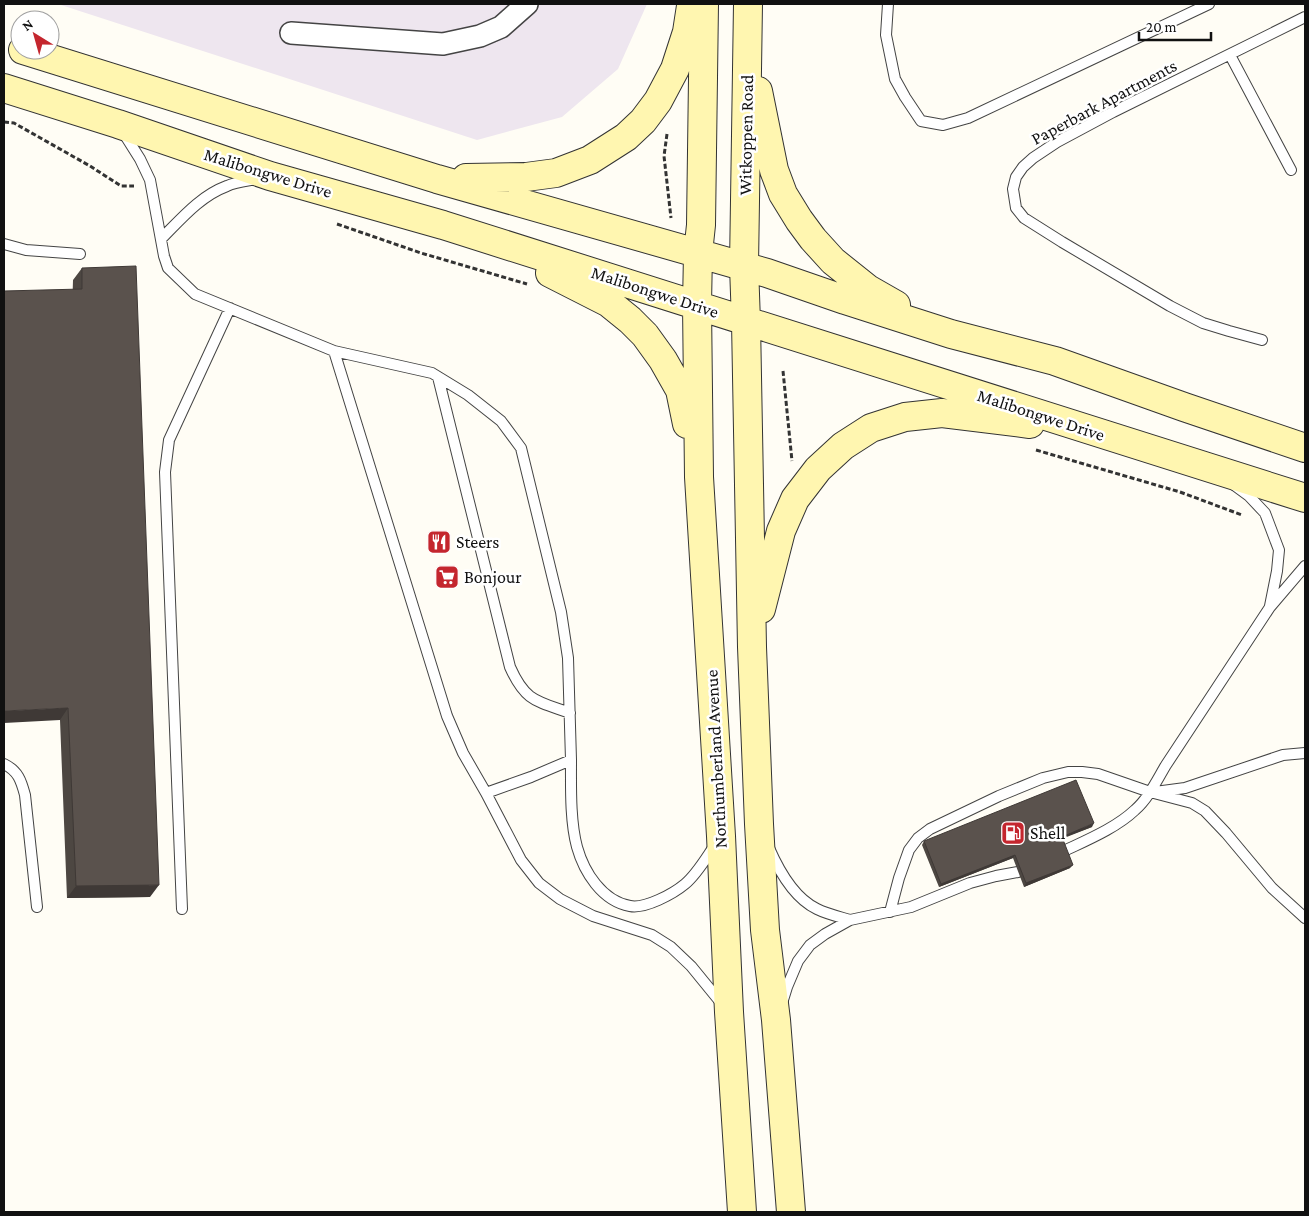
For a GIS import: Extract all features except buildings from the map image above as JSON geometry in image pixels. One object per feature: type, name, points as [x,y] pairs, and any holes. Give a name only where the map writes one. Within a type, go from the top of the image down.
[{"type":"main road","points":[[437,179],[526,177],[556,173],[590,160],[618,142],[643,121],[658,101],[675,68],[687,32],[692,4]]},
{"type":"main road","points":[[698,254],[701,225],[704,4]]},
{"type":"main road","name":"Witkoppen Road","points":[[746,322],[744,266],[748,4]]},
{"type":"main road","points":[[747,31],[774,170],[783,194],[799,220],[812,239],[833,261],[868,289],[951,334]]},
{"type":"main road","points":[[54,60],[437,179],[744,266],[951,334],[1055,361],[1305,448]]},
{"type":"main road","name":"Malibongwe Drive","points":[[4,88],[118,124],[270,176],[443,226],[1305,498]]},
{"type":"main road","points":[[443,226],[494,251],[552,273],[609,303],[630,320],[663,360],[680,390],[699,477]]},
{"type":"main road","name":"Northumberland Avenue","points":[[698,254],[696,305],[699,477],[721,836],[739,1204]]},
{"type":"main road","points":[[746,322],[752,647],[759,824],[765,930],[776,1020],[791,1212]]},
{"type":"main road","points":[[752,647],[781,531],[795,499],[818,469],[843,446],[871,428],[905,416],[942,413],[1098,433]]},
{"type":"street","points":[[291,33],[443,44],[480,36],[501,27],[527,4]]},
{"type":"lane","points":[[888,4],[886,35],[895,79],[904,97],[922,121],[943,125],[968,118],[1209,4]]},
{"type":"lane","name":"Paperbark Apartments","points":[[1262,340],[1202,323],[1062,242],[1024,218],[1016,208],[1013,188],[1016,177],[1023,167],[1057,142],[1113,112],[1305,17]]},
{"type":"lane","points":[[1230,55],[1291,170]]},
{"type":"lane","points":[[118,124],[140,159],[150,180],[164,256],[168,268],[195,294],[334,351],[432,374],[468,395],[501,421],[521,448],[561,612],[568,658],[573,822],[576,846],[583,865],[594,883],[611,899],[631,907],[649,904],[668,897],[686,884],[701,866],[721,836]]},
{"type":"lane","points":[[161,239],[204,198],[227,186],[270,176]]},
{"type":"lane","points":[[4,244],[26,250],[80,254]]},
{"type":"lane","points":[[182,909],[165,472],[169,440],[230,308]]},
{"type":"lane","points":[[334,351],[447,716],[463,753],[522,860],[539,883],[560,899],[592,916],[652,936],[671,947],[691,966],[729,1012]]},
{"type":"lane","points":[[438,377],[510,667],[517,683],[528,696],[542,703],[570,712]]},
{"type":"lane","points":[[1212,469],[1249,496],[1265,513],[1268,520],[1278,550],[1277,571],[1270,607]]},
{"type":"lane","points":[[1064,851],[1108,830],[1136,810],[1150,792],[1270,607],[1305,566]]},
{"type":"lane","points":[[1150,792],[1185,788],[1283,755],[1305,753]]},
{"type":"lane","points":[[486,793],[571,760]]},
{"type":"lane","points":[[4,764],[13,768],[21,780],[25,795],[37,907]]},
{"type":"lane","points":[[890,912],[909,850],[918,838],[930,829],[999,796],[1043,778],[1068,772],[1082,772],[1098,774],[1192,804],[1205,811],[1272,888],[1305,918]]},
{"type":"lane","points":[[759,824],[775,861],[787,881],[800,897],[817,909],[850,920]]},
{"type":"lane","points":[[776,1020],[798,961],[810,945],[825,934],[850,920],[911,907],[970,883],[1018,872]]},
{"type":"path","points":[[4,122],[14,123],[90,166],[121,186],[137,186]]},
{"type":"path","points":[[667,133],[664,156],[671,218]]},
{"type":"path","points":[[330,222],[421,253],[534,286]]},
{"type":"path","points":[[783,371],[792,470]]},
{"type":"path","points":[[1027,448],[1180,492],[1246,516]]},
{"type":"shaded area","points":[[58,4],[647,4],[618,69],[562,117],[477,140]]},
{"type":"place","name":"Steers","points":[[439,542]]},
{"type":"place","name":"Bonjour","points":[[447,577]]},
{"type":"place","name":"Shell","points":[[1013,833]]}]
